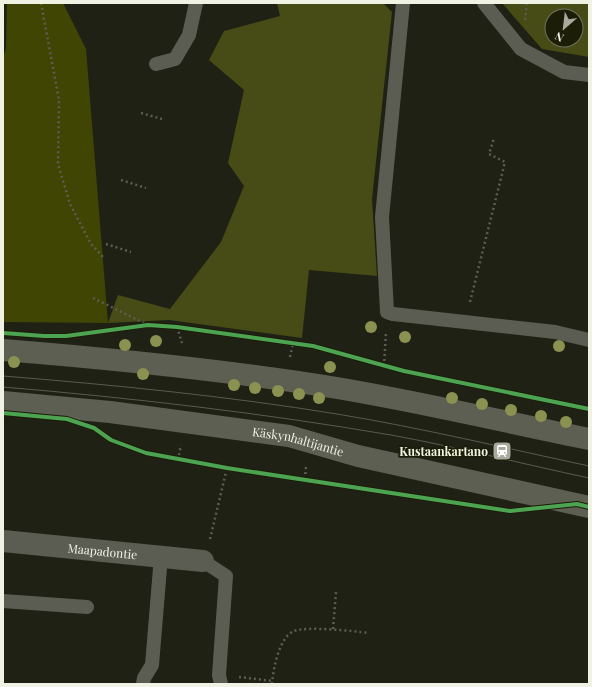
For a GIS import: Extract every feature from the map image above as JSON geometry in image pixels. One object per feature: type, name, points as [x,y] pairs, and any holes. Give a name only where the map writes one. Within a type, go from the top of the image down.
[{"type":"main road","points":[[3,350],[157,363],[336,388],[399,399],[589,439]]},
{"type":"main road","name":"Käskynhaltijantie","points":[[3,402],[163,418],[289,436],[358,456],[589,507]]},
{"type":"street","name":"Maapadontie","points":[[3,541],[202,561]]},
{"type":"lane","points":[[156,64],[175,58],[189,35],[196,3]]},
{"type":"lane","points":[[403,3],[382,217],[387,312],[393,314],[555,332],[589,340]]},
{"type":"lane","points":[[484,3],[521,49],[564,72],[589,75]]},
{"type":"lane","points":[[143,684],[144,678],[152,665],[161,556]]},
{"type":"lane","points":[[202,561],[226,576],[220,680]]},
{"type":"lane","points":[[3,601],[87,607]]},
{"type":"path","points":[[41,3],[59,100],[58,164],[70,204],[91,244],[104,258]]},
{"type":"path","points":[[141,113],[162,119]]},
{"type":"path","points":[[464,322],[505,162],[489,154],[494,138]]},
{"type":"path","points":[[121,180],[146,188]]},
{"type":"path","points":[[106,244],[131,252]]},
{"type":"path","points":[[93,298],[148,326]]},
{"type":"path","points":[[384,366],[387,312]]},
{"type":"path","points":[[141,326],[155,326]]},
{"type":"path","points":[[170,326],[185,328]]},
{"type":"path","points":[[177,327],[182,343]]},
{"type":"path","points":[[286,342],[300,344]]},
{"type":"path","points":[[290,357],[293,343]]},
{"type":"path","points":[[377,364],[391,368]]},
{"type":"path","points":[[178,460],[181,445]]},
{"type":"path","points":[[173,459],[185,461]]},
{"type":"path","points":[[305,479],[306,464]]},
{"type":"path","points":[[220,467],[235,469]]},
{"type":"path","points":[[202,561],[214,525],[227,468]]},
{"type":"path","points":[[297,478],[313,480]]},
{"type":"path","points":[[333,629],[336,592]]},
{"type":"path","points":[[220,680],[272,683],[275,661],[288,635],[294,630],[333,629],[368,633]]},
{"type":"shaded area","points":[[7,3],[63,3],[86,49],[108,323],[3,322],[3,59],[6,48]]},
{"type":"green space","points":[[277,3],[379,3],[384,4],[392,12],[372,199],[377,276],[309,270],[302,338],[169,320],[108,323],[118,295],[170,309],[221,242],[244,186],[228,163],[244,90],[209,60],[224,31],[280,16]]},
{"type":"green space","points":[[502,3],[589,3],[589,57],[542,49]]},
{"type":"tram line","points":[[3,376],[170,392],[337,414],[463,438],[589,466]]},
{"type":"tram line","points":[[3,387],[197,407],[343,427],[440,445],[589,478]]},
{"type":"cycle path","points":[[3,333],[66,336],[148,325],[177,327],[313,346],[404,371],[589,409]]},
{"type":"cycle path","points":[[3,413],[67,419],[94,428],[111,440],[146,453],[227,468],[510,511],[577,504],[589,507]]},
{"type":"place","name":"Kustaankartano","points":[[502,451]]}]
